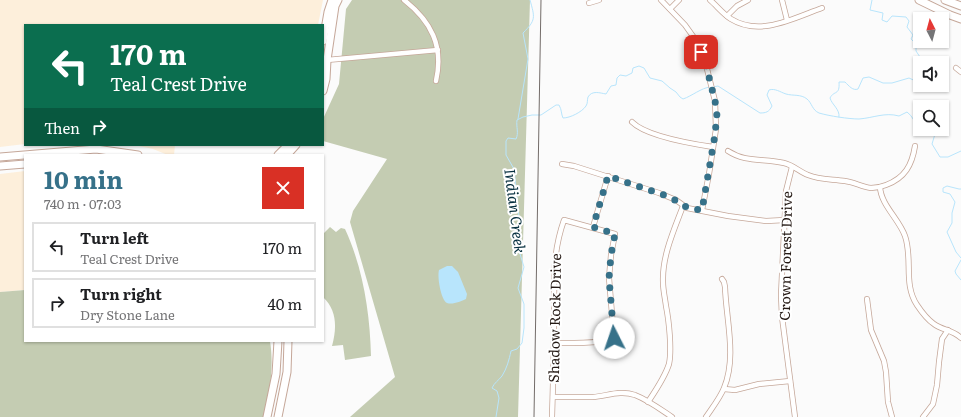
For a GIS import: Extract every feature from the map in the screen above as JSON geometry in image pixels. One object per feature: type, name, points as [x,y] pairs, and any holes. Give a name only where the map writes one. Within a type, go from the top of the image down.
[{"type":"main road","points":[[324,36],[328,12],[332,0]]},
{"type":"main road","points":[[324,87],[335,6],[338,0]]},
{"type":"main road","points":[[919,0],[961,19]]},
{"type":"main road","points":[[945,0],[961,6]]},
{"type":"main road","points":[[279,154],[287,146]]},
{"type":"main road","points":[[288,154],[295,146]]},
{"type":"main road","points":[[36,154],[96,149],[131,154]]},
{"type":"main road","points":[[0,157],[24,155]]},
{"type":"main road","points":[[0,166],[24,164]]},
{"type":"main road","points":[[267,417],[276,374],[278,342]]},
{"type":"main road","points":[[278,417],[286,372],[288,342]]},
{"type":"street","points":[[404,0],[422,16],[434,36],[438,50],[439,70],[436,81]]},
{"type":"street","points":[[589,3],[599,0]]},
{"type":"street","points":[[670,9],[679,0]]},
{"type":"street","points":[[710,0],[727,16],[740,23],[756,27],[772,26],[822,8]]},
{"type":"street","points":[[727,16],[737,6],[748,0]]},
{"type":"street","points":[[782,0],[787,20]]},
{"type":"street","points":[[664,1],[695,39],[706,65],[715,101],[716,129],[702,210]]},
{"type":"street","points":[[327,60],[438,50]]},
{"type":"street","points":[[956,68],[961,72]]},
{"type":"street","points":[[632,122],[637,126],[659,134],[685,142],[713,147]]},
{"type":"street","points":[[728,151],[742,158],[784,163],[816,178],[847,181],[865,187],[880,188],[895,182],[906,173],[912,162],[915,146]]},
{"type":"street","points":[[562,164],[572,165],[664,195],[676,200],[688,208],[766,221],[784,220]]},
{"type":"street","name":"Crown Forest Drive","points":[[792,167],[786,191],[782,250],[782,307],[795,417]]},
{"type":"street","points":[[554,343],[584,343],[612,339],[614,332],[609,292],[609,270],[615,234],[593,227],[608,176]]},
{"type":"street","points":[[880,188],[881,195],[900,224],[906,238],[911,293],[917,305],[934,324],[957,334],[961,338]]},
{"type":"street","points":[[648,402],[661,382],[669,365],[670,342],[667,307],[662,283],[667,254],[683,206]]},
{"type":"street","name":"Shadow Rock Drive","points":[[552,417],[554,260],[558,236],[564,220],[593,227]]},
{"type":"street","points":[[706,417],[724,389],[729,368],[730,350],[725,287],[722,279]]},
{"type":"street","points":[[867,299],[871,330],[884,361],[888,402],[892,417]]},
{"type":"street","points":[[924,417],[933,404],[937,385],[942,339],[948,330]]},
{"type":"street","points":[[724,389],[735,390],[759,384],[790,381]]},
{"type":"street","points":[[553,397],[594,397],[622,393],[636,395],[672,417]]},
{"type":"shaded area","points":[[0,0],[323,0],[318,24],[24,24],[24,144],[0,147]]},
{"type":"shaded area","points":[[139,146],[175,146],[174,154],[166,154],[153,149]]},
{"type":"shaded area","points":[[24,171],[24,290],[0,292],[0,174]]},
{"type":"green space","points":[[352,0],[530,0],[518,417],[350,417],[395,377],[350,222],[353,211],[387,159],[324,141],[324,117],[339,84],[346,9]]},
{"type":"green space","points":[[330,227],[336,232],[341,228],[345,229],[357,259],[367,307],[371,356],[345,360],[343,345],[332,346],[335,333],[335,320],[328,302],[324,298],[324,233]]},
{"type":"green space","points":[[24,290],[24,342],[270,342],[272,360],[271,379],[264,417],[0,417],[0,292]]},
{"type":"water","points":[[447,266],[452,266],[458,272],[467,294],[466,299],[452,304],[445,301],[440,288],[439,270]]},
{"type":"waterway","points":[[518,119],[528,59],[523,33],[530,25],[533,18],[530,0]]},
{"type":"waterway","name":"Indian Creek","points":[[872,0],[870,10],[883,13],[882,20],[887,22],[892,16],[906,17],[909,21],[907,27],[913,35],[911,39],[916,44],[916,51],[919,56]]},
{"type":"waterway","name":"Indian Creek","points":[[496,417],[499,398],[497,391],[492,388],[504,373],[511,351],[517,349],[522,343],[524,328],[524,304],[518,288],[524,267],[516,237],[520,227],[514,169],[506,155],[506,141],[508,138],[516,139],[517,137],[517,120],[532,115],[541,115],[556,105],[559,105],[563,118],[572,116],[587,105],[588,97],[592,93],[596,92],[606,94],[611,86],[616,85],[617,78],[620,75],[626,76],[632,73],[633,68],[639,66],[644,68],[650,78],[662,81],[683,99],[710,87]]},
{"type":"waterway","name":"Indian Creek","points":[[839,117],[837,109],[830,98],[838,91],[839,82],[845,82],[851,88],[858,89],[863,78],[869,77],[883,83],[892,83],[909,78],[913,80]]},
{"type":"waterway","name":"Indian Creek","points":[[713,87],[718,86],[760,113],[767,112],[772,106],[767,95],[769,90],[778,90],[786,94],[805,97],[817,112],[833,116],[859,119],[884,115],[899,116],[907,112],[913,119]]},
{"type":"waterway","points":[[934,136],[932,144],[940,157],[948,157],[961,151]]},
{"type":"waterway","points":[[961,189],[947,186],[943,188],[943,192],[950,194],[955,202],[952,213],[952,223],[947,232],[956,252],[961,258]]},
{"type":"waterway","points":[[961,260],[955,271],[961,280]]},
{"type":"railway","points":[[534,417],[541,0]]},
{"type":"route","points":[[614,338],[612,308],[609,292],[609,270],[615,234],[593,227],[608,176],[670,197],[688,208],[702,210],[716,129],[717,113],[704,57],[701,52]]}]
